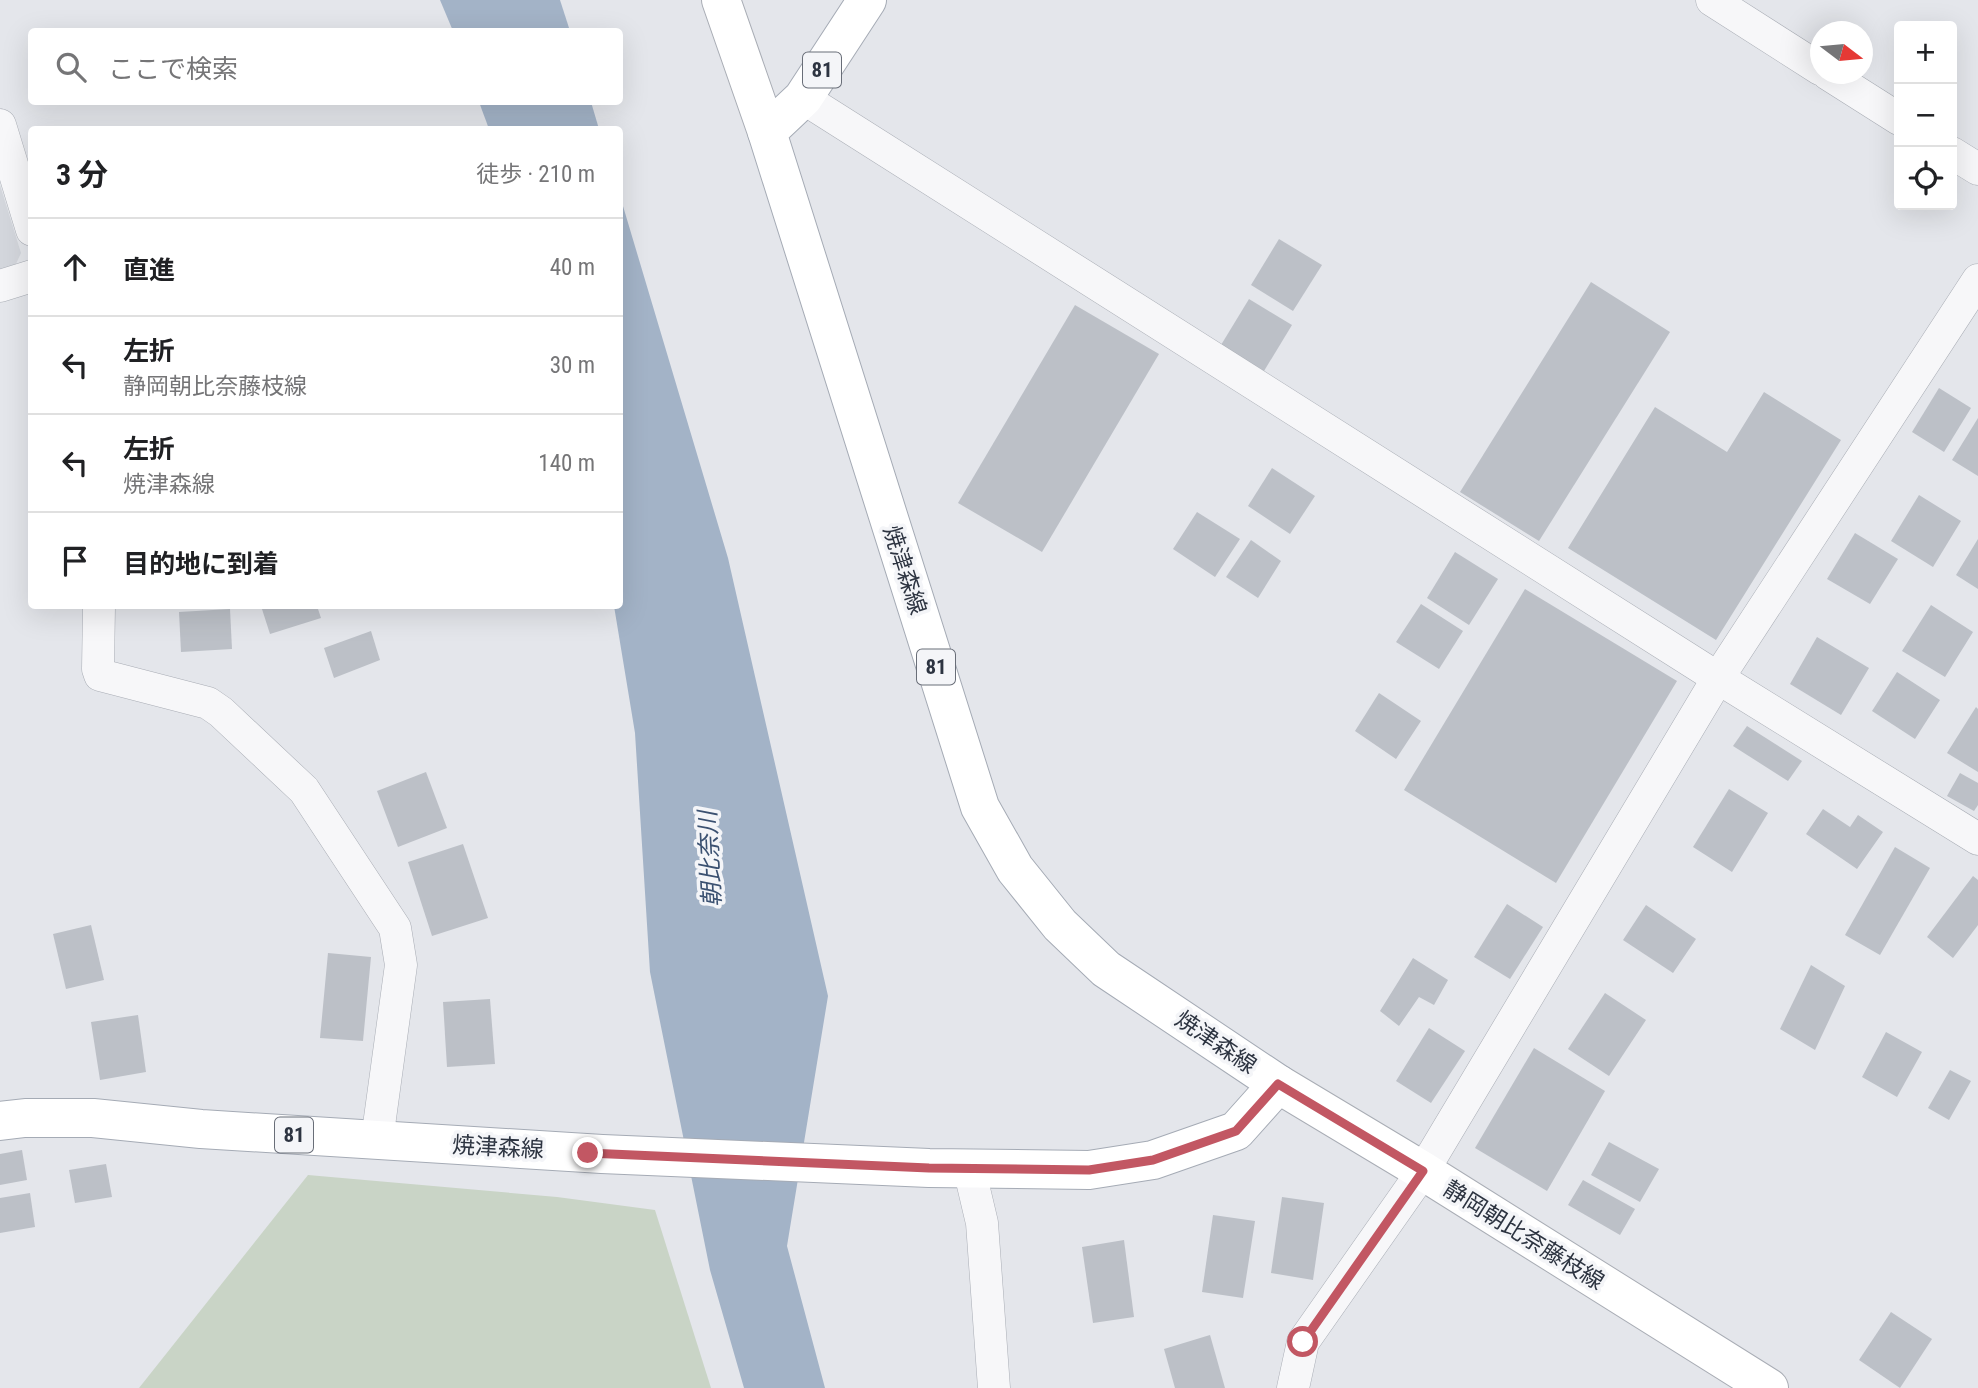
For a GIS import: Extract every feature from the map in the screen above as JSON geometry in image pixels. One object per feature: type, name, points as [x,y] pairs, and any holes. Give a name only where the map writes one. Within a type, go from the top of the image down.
[{"type":"main road","points":[[721,0],[767,132]]},
{"type":"main road","name":"81","points":[[767,132],[803,98],[867,0]]},
{"type":"main road","name":"焼津森線","points":[[0,1121],[25,1118],[93,1118],[201,1129],[602,1154],[929,1168],[1089,1170],[1153,1160],[1236,1131],[1278,1084],[1106,969],[1060,925],[1015,869],[980,807],[767,132]]},
{"type":"main road","name":"静岡朝比奈藤枝線","points":[[1278,1084],[1423,1171],[1769,1388]]},
{"type":"street","points":[[1713,0],[1810,62]]},
{"type":"street","points":[[1844,84],[1894,116]]},
{"type":"street","points":[[803,98],[1718,678],[1978,839]]},
{"type":"street","points":[[0,125],[28,217]]},
{"type":"street","points":[[1957,156],[1978,169]]},
{"type":"street","points":[[0,286],[28,277]]},
{"type":"street","points":[[1293,1388],[1303,1342],[1423,1171],[1718,678],[1978,280]]},
{"type":"street","points":[[99,609],[100,675],[208,703],[221,712],[304,790],[395,928],[401,965],[377,1140]]},
{"type":"street","points":[[969,1168],[982,1223],[994,1388]]},
{"type":"shaded area","points":[[0,185],[21,253],[15,266],[0,271]]},
{"type":"green space","points":[[308,1175],[557,1197],[655,1210],[711,1388],[139,1388]]},
{"type":"water","points":[[440,0],[560,0],[569,28],[452,28]]},
{"type":"water","points":[[480,105],[592,105],[598,126],[488,126]]},
{"type":"water","name":"朝比奈川","points":[[623,206],[728,558],[828,996],[787,1246],[825,1388],[744,1388],[710,1270],[650,972],[635,733],[614,609],[623,609]]},
{"type":"building","points":[[1279,239],[1322,265],[1293,311],[1251,285]]},
{"type":"building","points":[[1591,282],[1670,332],[1539,541],[1460,492]]},
{"type":"building","points":[[1249,299],[1292,325],[1264,371],[1221,345]]},
{"type":"building","points":[[1075,305],[1159,354],[1042,552],[958,503]]},
{"type":"building","points":[[1939,388],[1971,408],[1944,452],[1912,432]]},
{"type":"building","points":[[1764,392],[1841,440],[1716,640],[1568,548],[1655,407],[1727,452]]},
{"type":"building","points":[[1978,418],[1978,476],[1952,460]]},
{"type":"building","points":[[1272,468],[1315,496],[1290,534],[1248,506]]},
{"type":"building","points":[[1919,495],[1961,521],[1933,567],[1891,541]]},
{"type":"building","points":[[1197,512],[1240,539],[1215,577],[1173,549]]},
{"type":"building","points":[[1855,533],[1898,559],[1870,604],[1827,579]]},
{"type":"building","points":[[1978,539],[1978,589],[1956,575]]},
{"type":"building","points":[[1251,540],[1281,561],[1258,598],[1226,577]]},
{"type":"building","points":[[1455,552],[1498,579],[1469,625],[1427,598]]},
{"type":"building","points":[[1525,589],[1677,681],[1556,883],[1404,790]]},
{"type":"building","points":[[1421,604],[1463,631],[1439,669],[1396,642]]},
{"type":"building","points":[[1931,605],[1973,632],[1945,677],[1902,651]]},
{"type":"building","points":[[230,609],[232,649],[181,652],[179,612]]},
{"type":"building","points":[[262,609],[318,609],[321,618],[270,634]]},
{"type":"building","points":[[371,631],[380,660],[334,678],[324,648]]},
{"type":"building","points":[[1817,637],[1869,668],[1841,715],[1790,684]]},
{"type":"building","points":[[1897,672],[1940,700],[1915,739],[1872,711]]},
{"type":"building","points":[[1379,693],[1421,721],[1396,759],[1355,731]]},
{"type":"building","points":[[1976,707],[1978,709],[1978,772],[1947,753]]},
{"type":"building","points":[[1747,726],[1802,761],[1788,781],[1733,746]]},
{"type":"building","points":[[426,772],[447,828],[398,847],[377,791]]},
{"type":"building","points":[[1960,773],[1978,783],[1978,805],[1974,811],[1947,796]]},
{"type":"building","points":[[1729,789],[1768,813],[1732,872],[1693,847]]},
{"type":"building","points":[[1823,809],[1850,827],[1858,815],[1883,832],[1857,869],[1806,834]]},
{"type":"building","points":[[463,844],[488,918],[432,936],[408,862]]},
{"type":"building","points":[[1895,847],[1930,868],[1880,955],[1845,935]]},
{"type":"building","points":[[1973,876],[1978,880],[1978,925],[1953,958],[1927,937]]},
{"type":"building","points":[[1507,904],[1543,927],[1510,979],[1474,957]]},
{"type":"building","points":[[1646,905],[1696,939],[1673,973],[1623,940]]},
{"type":"building","points":[[91,925],[104,980],[66,989],[53,934]]},
{"type":"building","points":[[328,953],[371,957],[363,1041],[320,1038]]},
{"type":"building","points":[[1413,958],[1448,980],[1434,1005],[1419,997],[1399,1026],[1380,1011]]},
{"type":"building","points":[[1811,965],[1845,986],[1815,1050],[1780,1029]]},
{"type":"building","points":[[1605,993],[1646,1020],[1609,1076],[1568,1049]]},
{"type":"building","points":[[490,999],[495,1064],[447,1067],[443,1002]]},
{"type":"building","points":[[138,1015],[146,1072],[100,1080],[91,1022]]},
{"type":"building","points":[[1429,1028],[1465,1051],[1431,1103],[1396,1081]]},
{"type":"building","points":[[1886,1032],[1922,1052],[1897,1097],[1862,1077]]},
{"type":"building","points":[[1534,1048],[1605,1091],[1547,1191],[1475,1148]]},
{"type":"building","points":[[1950,1070],[1971,1081],[1949,1120],[1928,1108]]},
{"type":"building","points":[[1609,1142],[1659,1169],[1640,1202],[1591,1175]]},
{"type":"building","points":[[22,1150],[27,1180],[0,1185],[0,1154]]},
{"type":"building","points":[[106,1164],[112,1197],[75,1203],[69,1170]]},
{"type":"building","points":[[1583,1180],[1635,1209],[1620,1235],[1568,1205]]},
{"type":"building","points":[[30,1193],[35,1227],[0,1233],[0,1198]]},
{"type":"building","points":[[1282,1197],[1324,1203],[1313,1280],[1271,1273]]},
{"type":"building","points":[[1213,1215],[1255,1221],[1243,1298],[1202,1292]]},
{"type":"building","points":[[1124,1240],[1134,1317],[1093,1323],[1082,1247]]},
{"type":"building","points":[[1891,1312],[1932,1339],[1900,1388],[1859,1360]]},
{"type":"building","points":[[1210,1335],[1225,1388],[1175,1388],[1164,1349]]},
{"type":"route","points":[[588,1153],[929,1168],[1089,1170],[1153,1160],[1236,1131],[1278,1084],[1423,1171],[1303,1342]]}]
